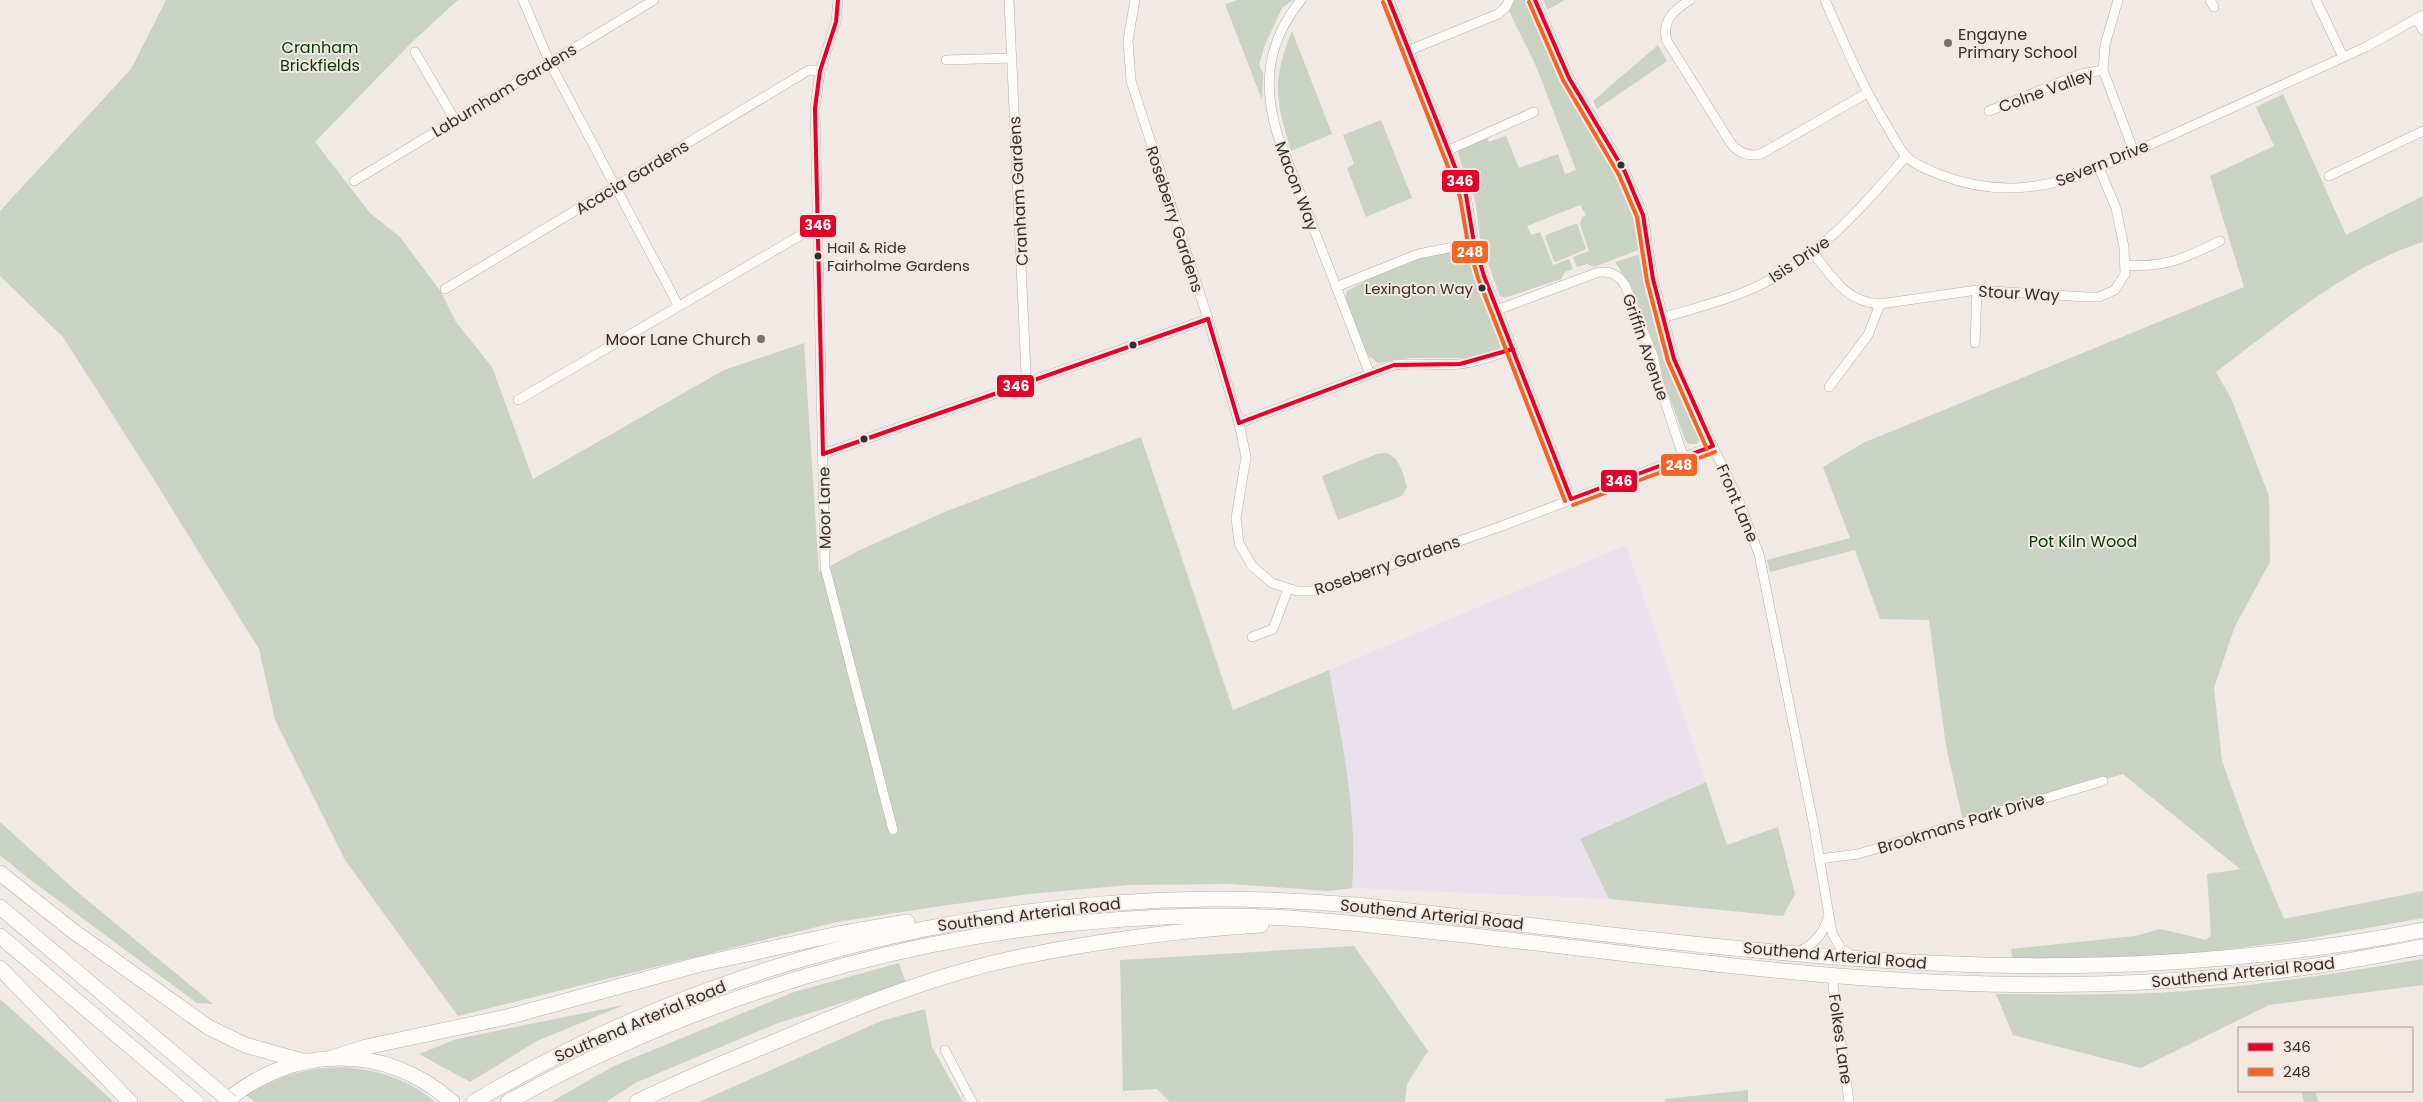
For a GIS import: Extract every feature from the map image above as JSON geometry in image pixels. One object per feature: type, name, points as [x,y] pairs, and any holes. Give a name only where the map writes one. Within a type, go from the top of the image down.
[{"type":"highway","points":[[0,873],[73,931]]},
{"type":"highway","points":[[0,882],[214,1031],[246,1045],[302,1061]]},
{"type":"highway","points":[[332,1058],[366,1047],[511,1016],[701,964],[838,934],[1021,902],[1117,896],[1211,898]]},
{"type":"highway","name":"Southend Arterial Road","points":[[474,1102],[568,1051],[654,1011],[743,977],[834,950],[927,927],[1022,912],[1118,902],[1211,898],[1358,905],[1791,953],[1870,960],[1996,965],[2124,964],[2266,955],[2423,930]]},
{"type":"highway","points":[[0,906],[231,1102]]},
{"type":"highway","name":"Southend Arterial Road","points":[[508,1102],[601,1054],[704,1010],[838,966],[930,944],[1024,928],[1119,919],[1256,916],[1355,923],[1835,975],[1979,983],[2120,984],[2183,980],[2310,967],[2423,947]]},
{"type":"highway","points":[[637,1102],[764,1046],[874,1001],[924,984],[1024,956],[1174,932],[1277,924],[1355,923]]},
{"type":"highway","points":[[0,936],[196,1102]]},
{"type":"highway","points":[[0,968],[130,1102]]},
{"type":"highway","points":[[225,1102],[255,1081],[302,1061],[332,1058],[380,1062],[398,1068],[428,1082],[452,1102]]},
{"type":"street","points":[[523,0],[550,63],[678,305]]},
{"type":"street","name":"Laburnham Gardens","points":[[354,181],[654,0]]},
{"type":"street","name":"Moor Lane","points":[[838,0],[836,22],[820,71],[815,108],[818,231],[817,274],[825,567],[893,830]]},
{"type":"street","name":"Cranham Gardens","points":[[1009,0],[1026,364],[1029,382]]},
{"type":"street","name":"Roseberry Gardens","points":[[1135,0],[1128,40],[1131,81],[1208,319],[1239,422],[1246,457],[1236,518],[1239,544],[1246,559],[1272,583],[1288,589],[1317,591],[1713,446]]},
{"type":"street","name":"Macon Way","points":[[1301,0],[1287,17],[1274,49],[1268,86],[1270,105],[1278,136],[1369,372]]},
{"type":"street","points":[[1389,0],[1466,195],[1478,260],[1571,499]]},
{"type":"street","points":[[1410,50],[1498,14],[1506,7],[1509,0]]},
{"type":"street","name":"Front Lane","points":[[1535,0],[1569,78],[1626,172],[1643,215],[1662,318],[1688,394],[1738,499],[1759,554],[1819,859],[1828,918],[1834,939],[1842,949],[1852,955],[1870,960]]},
{"type":"street","points":[[1690,0],[1669,16],[1664,33],[1666,41],[1730,142],[1741,153],[1761,154],[1867,93]]},
{"type":"street","name":"Severn Drive","points":[[1825,0],[1867,93],[1906,156],[1918,165],[1957,181],[2000,189],[2035,188],[2079,176],[2393,34],[2420,17]]},
{"type":"street","points":[[2118,0],[2105,45],[2102,70],[2134,152]]},
{"type":"street","points":[[2316,0],[2343,57]]},
{"type":"street","points":[[2420,17],[2423,30]]},
{"type":"street","points":[[415,52],[455,120]]},
{"type":"street","points":[[946,60],[1012,58]]},
{"type":"street","name":"Acacia Gardens","points":[[445,289],[809,70],[820,71]]},
{"type":"street","name":"Colne Valley","points":[[1989,111],[2081,74],[2102,70]]},
{"type":"street","points":[[1449,150],[1534,112]]},
{"type":"street","points":[[2329,176],[2423,131]]},
{"type":"street","name":"Isis Drive","points":[[1662,318],[1751,289],[1779,275],[1813,253],[1864,206],[1906,156]]},
{"type":"street","points":[[2098,168],[2118,217],[2126,265],[2165,264],[2220,241]]},
{"type":"street","points":[[518,400],[806,232],[818,231]]},
{"type":"street","points":[[1336,287],[1418,254],[1474,242]]},
{"type":"street","name":"Stour Way","points":[[1813,253],[1848,294],[1867,303],[1880,304],[1976,290],[2099,297],[2115,290],[2121,283],[2126,265]]},
{"type":"street","name":"Griffin Avenue","points":[[1497,310],[1596,273],[1609,272],[1618,277],[1625,285],[1653,356],[1658,380],[1684,456]]},
{"type":"street","points":[[1975,343],[1976,290]]},
{"type":"street","points":[[1829,388],[1868,335],[1880,304]]},
{"type":"street","points":[[823,454],[1208,319]]},
{"type":"street","points":[[1239,422],[1369,372],[1410,363],[1459,364],[1474,362],[1513,349]]},
{"type":"street","points":[[1252,637],[1274,629],[1288,589]]},
{"type":"street","name":"Brookmans Park Drive","points":[[1819,859],[1858,854],[2103,781]]},
{"type":"street","points":[[1791,953],[1800,951],[1815,941],[1821,934],[1828,918]]},
{"type":"street","name":"Folkes Lane","points":[[1835,975],[1833,985],[1849,1102]]},
{"type":"street","points":[[945,1050],[972,1102]]},
{"type":"shaded area","points":[[1626,545],[1706,782],[1580,839],[1609,899],[1352,888],[1354,864],[1329,670]]},
{"type":"green space","name":"Cranham Brickfields","points":[[166,0],[458,0],[412,42],[315,142],[370,213],[400,237],[441,292],[456,322],[492,367],[533,479],[724,370],[804,343],[819,572],[860,550],[947,511],[1141,437],[1233,710],[1329,670],[1344,751],[1351,805],[1353,833],[1352,888],[1329,891],[1230,884],[1129,885],[1029,894],[941,906],[837,922],[458,1016],[345,860],[275,720],[259,649],[63,337],[0,276],[0,211],[131,69]]},
{"type":"green space","points":[[1237,0],[1293,0],[1282,8],[1264,47],[1259,65],[1263,73],[1262,100],[1225,4]]},
{"type":"green space","points":[[1515,0],[1530,0],[1541,30],[1562,75],[1628,195],[1635,211],[1643,248],[1594,267],[1587,264],[1577,267],[1573,257],[1589,251],[1580,224],[1582,217],[1586,215],[1580,205],[1527,226],[1531,235],[1540,232],[1553,265],[1569,259],[1573,269],[1565,272],[1561,279],[1504,298],[1500,296],[1481,244],[1475,200],[1458,154],[1459,149],[1487,136],[1489,142],[1506,136],[1519,168],[1558,154],[1565,174],[1576,170],[1536,66],[1509,11]]},
{"type":"green space","points":[[1544,0],[1565,0],[1547,10]]},
{"type":"green space","points":[[1292,31],[1332,134],[1291,151],[1279,104],[1278,78],[1285,49]]},
{"type":"green space","points":[[1658,45],[1667,61],[1597,109],[1593,101]]},
{"type":"green space","name":"Pot Kiln Wood","points":[[2283,94],[2346,235],[2423,196],[2423,242],[2394,253],[2340,281],[2289,316],[2216,372],[2231,398],[2269,496],[2270,562],[2235,626],[2214,688],[2222,761],[2250,838],[2284,919],[2423,891],[2423,918],[2294,941],[2175,956],[2013,962],[2011,949],[2135,936],[2161,929],[2206,940],[2211,935],[2207,874],[2248,868],[2240,869],[2123,774],[1963,821],[1946,746],[1929,620],[1880,619],[1855,550],[1770,572],[1767,560],[1850,538],[1823,467],[1863,443],[2244,287],[2210,176],[2274,146],[2256,107]]},
{"type":"green space","points":[[1381,120],[1412,198],[1366,217],[1347,168],[1354,164],[1343,135]]},
{"type":"green space","points":[[1577,224],[1586,248],[1556,262],[1554,261],[1545,237],[1546,235]]},
{"type":"green space","points":[[1461,249],[1468,254],[1479,284],[1476,286],[1481,298],[1484,297],[1501,340],[1500,348],[1469,358],[1410,358],[1378,363],[1365,353],[1345,300],[1347,291],[1364,282],[1364,280],[1421,258]]},
{"type":"green space","points":[[1644,253],[1670,356],[1703,433],[1704,437],[1697,444],[1688,444],[1685,439],[1663,380],[1659,357],[1631,286],[1615,262]]},
{"type":"green space","points":[[1385,453],[1394,458],[1402,471],[1407,487],[1402,496],[1338,520],[1322,476],[1377,454]]},
{"type":"green space","points":[[1706,782],[1727,845],[1778,827],[1795,894],[1783,916],[1609,899],[1580,839]]},
{"type":"green space","points":[[0,822],[75,890],[213,1004],[197,1003],[28,878],[0,855]]},
{"type":"green space","points":[[1354,946],[1428,1051],[1407,1084],[1405,1102],[1170,1102],[1157,1089],[1123,1091],[1120,960]]},
{"type":"green space","points":[[2423,959],[2423,985],[2269,1005],[2141,1068],[2013,1035],[1996,994],[2162,993],[2275,982]]},
{"type":"green space","points":[[899,963],[906,983],[778,1023],[635,1083],[606,1102],[551,1102],[614,1066],[794,992]]},
{"type":"green space","points":[[0,999],[114,1102],[0,1102]]},
{"type":"green space","points":[[624,1005],[537,1041],[470,1082],[419,1054],[457,1039]]},
{"type":"green space","points":[[925,1009],[932,1047],[963,1102],[699,1102],[881,1021]]},
{"type":"green space","points":[[329,1067],[367,1070],[403,1081],[435,1102],[255,1102],[246,1095],[292,1074]]},
{"type":"green space","points":[[1748,1090],[1748,1102],[1665,1102],[1665,1099]]},
{"type":"green space","points":[[2301,1092],[2315,1092],[2319,1102],[2304,1102]]},
{"type":"transit line","name":"346","points":[[823,454],[815,108],[820,71],[836,22],[838,0]]},
{"type":"transit line","name":"346","points":[[1389,0],[1466,195],[1474,243],[1484,276],[1571,499],[1713,446],[1674,359],[1653,279],[1643,215],[1625,172],[1569,78],[1535,0]]},
{"type":"transit line","name":"248","points":[[1383,2],[1460,197],[1468,244],[1478,278],[1565,501]]},
{"type":"transit line","name":"248","points":[[1529,2],[1563,80],[1619,175],[1637,217],[1647,281],[1668,361],[1707,449]]},
{"type":"transit line","name":"346","points":[[1208,319],[1239,423]]},
{"type":"transit line","name":"346","points":[[823,454],[1208,319]]},
{"type":"transit line","name":"346","points":[[1239,423],[1394,365],[1460,364],[1513,349]]},
{"type":"transit line","name":"248","points":[[1573,505],[1715,452]]},
{"type":"place","name":"Engayne Primary School","points":[[1948,43]]},
{"type":"place","name":"Hail & Ride Fairholme Gardens","points":[[818,256]]},
{"type":"place","name":"Lexington Way","points":[[1482,288]]},
{"type":"place","name":"Moor Lane Church","points":[[761,339]]}]
